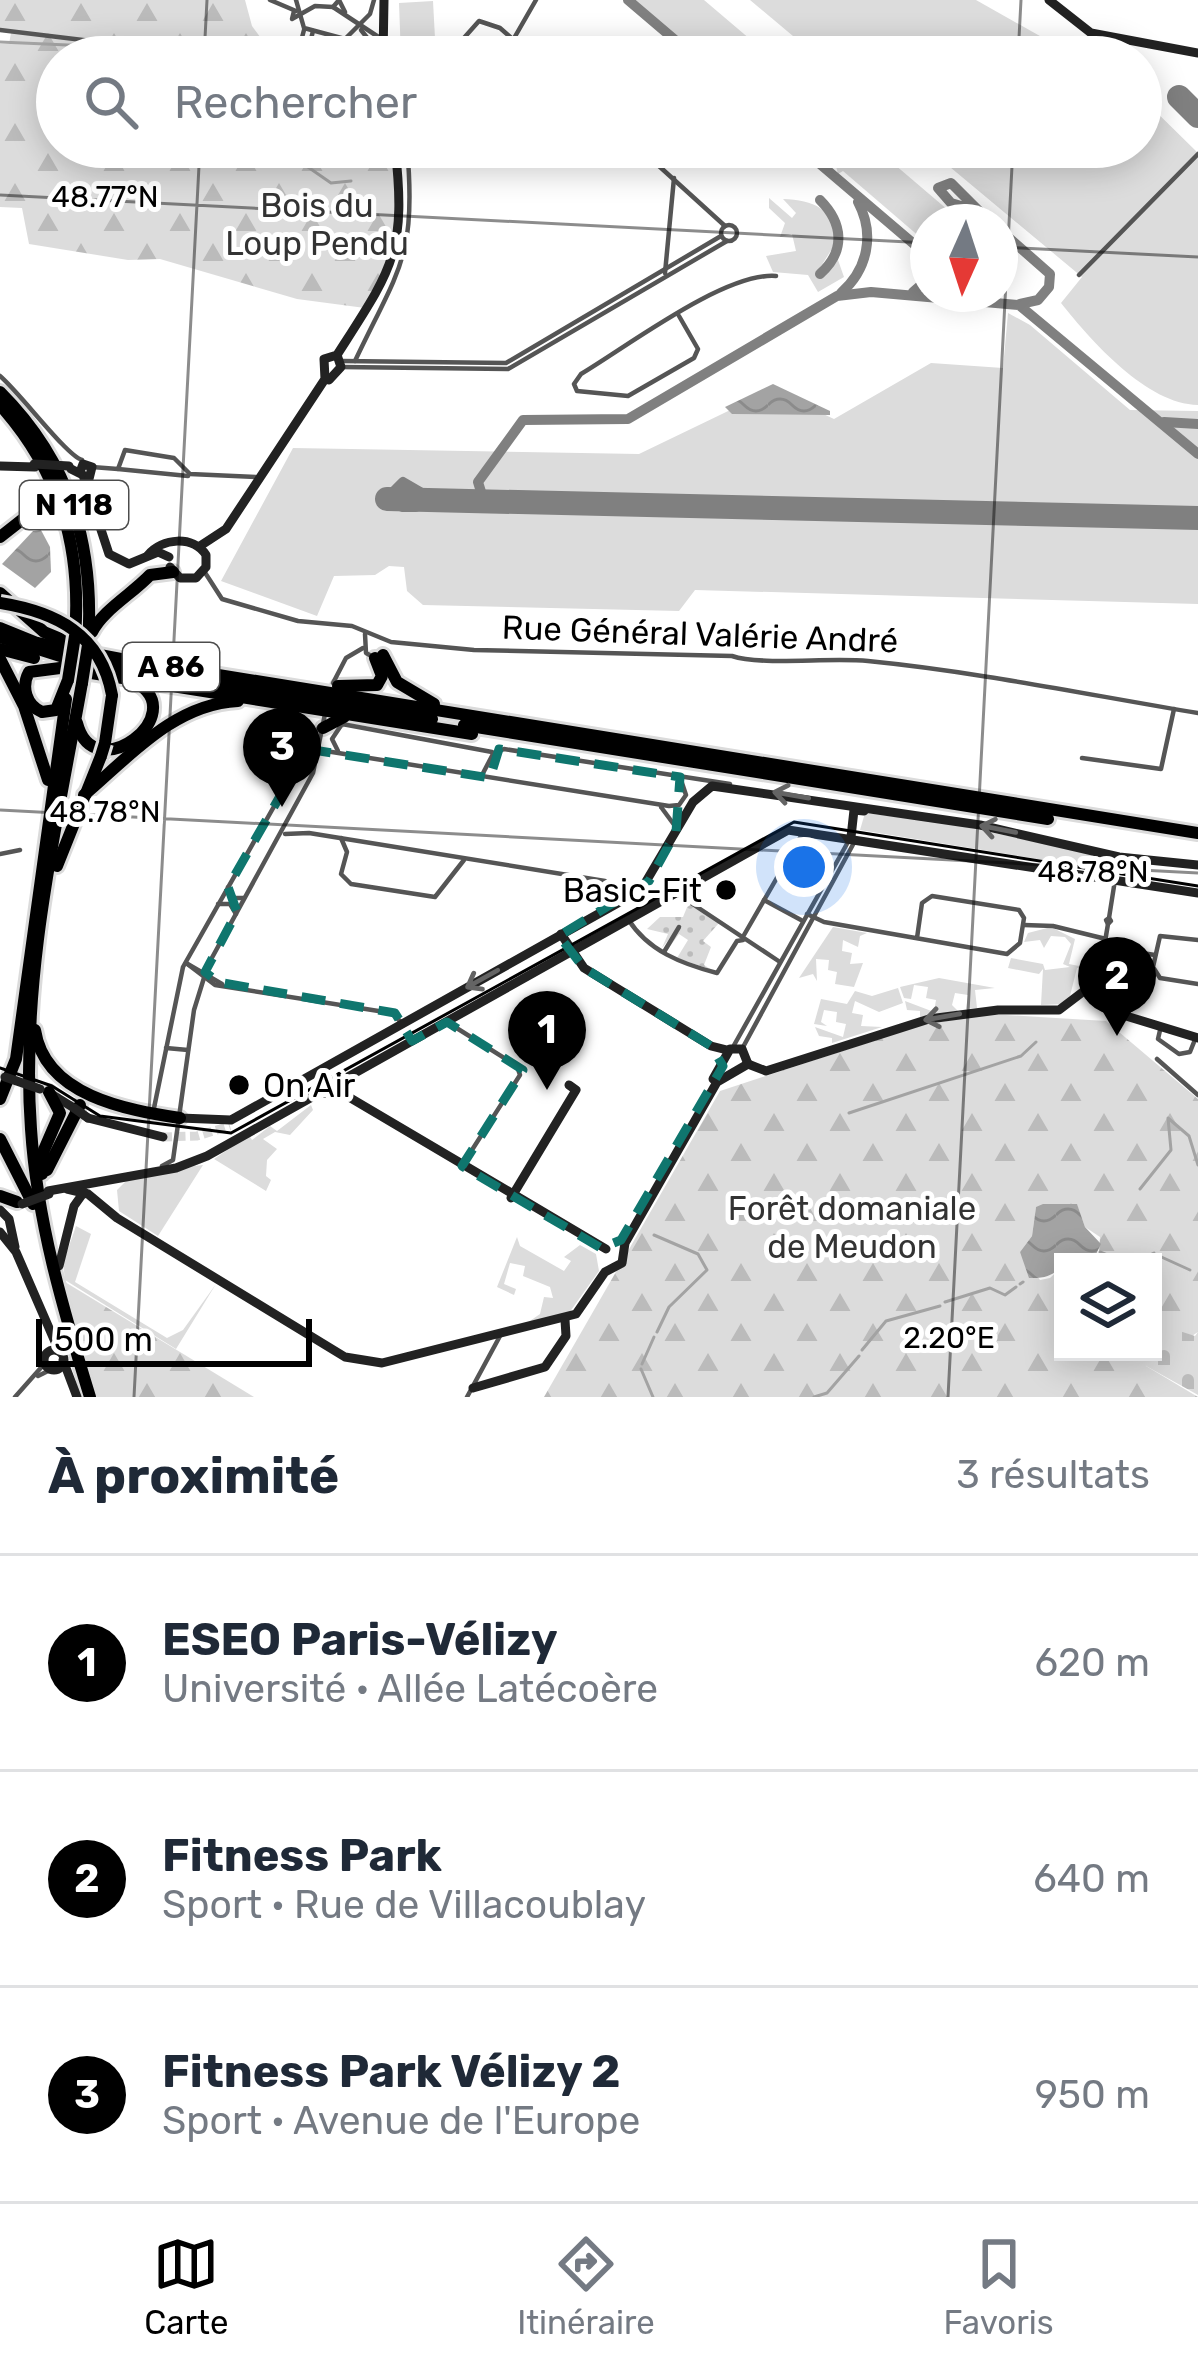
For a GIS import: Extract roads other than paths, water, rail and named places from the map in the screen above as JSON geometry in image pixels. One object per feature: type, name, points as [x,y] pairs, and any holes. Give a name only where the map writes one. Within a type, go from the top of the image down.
[{"type":"highway","name":"N 118","points":[[0,390],[60,472],[81,528],[90,582],[82,639]]},
{"type":"highway","name":"N 118","points":[[0,404],[39,448],[71,516],[82,574],[82,639]]},
{"type":"highway","points":[[0,404],[53,480],[72,546],[82,639],[33,917]]},
{"type":"highway","points":[[0,537],[26,513],[46,508],[62,519],[72,546]]},
{"type":"highway","points":[[82,639],[151,575],[172,572]]},
{"type":"highway","points":[[0,598],[44,632],[551,730]]},
{"type":"highway","points":[[0,598],[55,616],[82,635],[101,661],[112,695],[103,750],[47,895]]},
{"type":"highway","name":"A 86","points":[[0,628],[126,660],[1198,836]]},
{"type":"highway","name":"A 86","points":[[0,638],[74,660],[665,760],[1198,836]]},
{"type":"highway","points":[[25,638],[82,639]]},
{"type":"highway","points":[[328,684],[375,687],[382,676],[375,648]]},
{"type":"highway","points":[[375,648],[397,682],[434,704]]},
{"type":"highway","points":[[0,649],[74,660]]},
{"type":"highway","points":[[0,659],[45,761],[49,801]]},
{"type":"highway","points":[[75,681],[56,710],[42,712],[30,703],[25,682],[36,668],[290,704],[472,739]]},
{"type":"highway","points":[[75,681],[77,724],[89,745],[110,751],[151,723],[154,706],[142,685],[117,678]]},
{"type":"highway","points":[[20,1207],[33,917],[49,801],[75,681]]},
{"type":"highway","points":[[84,795],[139,746],[190,712],[229,701],[290,704]]},
{"type":"highway","points":[[0,1099],[11,1077],[27,1011],[78,705]]},
{"type":"highway","points":[[324,722],[339,716],[472,739],[665,760]]},
{"type":"highway","points":[[27,1011],[45,1059],[84,1105],[181,1118]]},
{"type":"highway","points":[[27,1011],[33,1159],[84,1397]]},
{"type":"highway","points":[[44,1090],[60,1113],[44,1150],[64,1305]]},
{"type":"highway","points":[[50,1190],[50,1160],[84,1105]]},
{"type":"highway","points":[[0,1139],[84,1397]]},
{"type":"highway","points":[[0,1196],[20,1207]]},
{"type":"street","points":[[270,0],[298,14]]},
{"type":"street","points":[[296,0],[302,36]]},
{"type":"street","points":[[298,14],[319,3],[333,7],[339,0],[358,26],[374,36]]},
{"type":"street","points":[[348,36],[374,0]]},
{"type":"street","points":[[380,36],[385,0]]},
{"type":"street","points":[[380,36],[385,0]]},
{"type":"street","points":[[515,36],[536,0]]},
{"type":"street","points":[[1049,0],[1083,30],[1113,36]]},
{"type":"street","points":[[367,32],[382,19]]},
{"type":"street","points":[[466,36],[479,22],[505,36]]},
{"type":"street","points":[[358,26],[374,36]]},
{"type":"street","points":[[304,28],[333,36]]},
{"type":"street","points":[[0,30],[50,36]]},
{"type":"street","points":[[312,36],[314,31]]},
{"type":"street","points":[[1162,46],[1198,53]]},
{"type":"street","points":[[1079,274],[1198,154]]},
{"type":"street","points":[[169,557],[172,572],[200,574],[203,551],[336,366],[396,252],[401,202],[397,168]]},
{"type":"street","points":[[355,361],[408,250],[412,202],[408,168]]},
{"type":"street","points":[[336,366],[508,369],[736,233],[662,168]]},
{"type":"street","points":[[665,275],[674,178]]},
{"type":"street","points":[[724,238],[725,226]]},
{"type":"street","points":[[679,316],[698,349],[694,358],[628,397],[577,391],[574,383],[581,374],[679,316],[751,274],[776,276]]},
{"type":"street","points":[[336,366],[355,361],[506,363],[665,275]]},
{"type":"street","points":[[0,376],[81,468],[106,550],[129,564],[158,552],[169,557]]},
{"type":"street","points":[[118,470],[125,450],[174,458],[190,474],[255,483]]},
{"type":"street","points":[[0,464],[255,483]]},
{"type":"street","points":[[144,559],[161,544],[182,543],[203,551]]},
{"type":"street","points":[[169,557],[182,543]]},
{"type":"street","name":"Rue Général Valérie André","points":[[200,574],[222,599],[298,621],[363,632],[375,648],[412,643],[694,655],[748,662],[783,657],[878,662],[1198,713]]},
{"type":"street","points":[[328,684],[338,667],[375,648]]},
{"type":"street","points":[[1082,758],[1161,769],[1174,709]]},
{"type":"street","points":[[152,1114],[186,963],[324,722]]},
{"type":"street","points":[[145,1171],[172,1163],[204,975],[314,770],[324,722]]},
{"type":"street","points":[[343,754],[332,739],[342,724],[472,739],[493,754]]},
{"type":"street","points":[[307,749],[656,805],[674,806],[684,800],[680,777]]},
{"type":"street","points":[[493,754],[504,749],[898,813],[1097,853],[1198,865]]},
{"type":"street","points":[[481,777],[493,754]]},
{"type":"street","points":[[491,765],[501,778]]},
{"type":"street","points":[[181,1118],[227,1124],[621,901],[646,885],[703,791],[735,786]]},
{"type":"street","points":[[656,805],[674,818],[676,832]]},
{"type":"street","points":[[729,1058],[854,837],[854,810],[860,809]]},
{"type":"street","points":[[292,813],[295,824],[309,832],[614,885],[642,939],[685,964],[718,973],[737,940],[744,937],[800,829]]},
{"type":"street","points":[[0,1210],[20,1207],[50,1190],[200,1160],[676,893],[800,829],[1198,893]]},
{"type":"street","points":[[280,837],[309,832]]},
{"type":"street","points":[[50,1190],[84,1192],[359,1363],[382,1363],[565,1320],[584,1306],[854,837]]},
{"type":"street","points":[[341,838],[347,852],[341,874],[348,883],[429,897],[440,893],[453,868],[469,858]]},
{"type":"street","points":[[0,854],[20,850]]},
{"type":"street","points":[[1092,876],[1088,866],[1097,853]]},
{"type":"street","points":[[1138,884],[1145,875],[1142,860]]},
{"type":"street","points":[[783,868],[822,889]]},
{"type":"street","points":[[1102,994],[1114,880]]},
{"type":"street","points":[[228,887],[233,898],[245,897]]},
{"type":"street","points":[[676,893],[780,962]]},
{"type":"street","points":[[810,916],[917,938],[1007,954],[1018,947],[1024,925],[1019,910],[932,896],[922,903],[917,938]]},
{"type":"street","points":[[764,900],[803,922]]},
{"type":"street","points":[[218,904],[230,904],[236,914]]},
{"type":"street","points":[[1024,925],[1053,926],[1155,955]]},
{"type":"street","points":[[664,952],[679,927]]},
{"type":"street","points":[[562,934],[584,968],[729,1058],[766,1071],[886,1030],[958,1014],[1059,1010],[1076,993],[1102,994],[1123,1015],[1161,1026],[1197,1037],[1190,1052],[1179,1054],[1158,1039],[1161,1026]]},
{"type":"street","points":[[1198,940],[1162,935],[1155,955],[1157,976],[1198,984]]},
{"type":"street","points":[[1102,994],[1106,944]]},
{"type":"street","points":[[186,963],[226,986],[391,1013],[412,1041]]},
{"type":"street","points":[[448,1022],[517,1066],[520,1075],[462,1166]]},
{"type":"street","points":[[166,1048],[188,1050]]},
{"type":"street","points":[[729,1058],[741,1073],[748,1064]]},
{"type":"street","points":[[1157,1059],[1198,1095]]},
{"type":"street","points":[[328,1066],[359,1102]]},
{"type":"street","points":[[2,1076],[163,1137]]},
{"type":"street","points":[[512,1197],[576,1090],[568,1085]]},
{"type":"street","points":[[317,1094],[335,1090],[359,1102],[609,1257]]},
{"type":"street","points":[[84,1105],[178,1135]]},
{"type":"street","points":[[59,1266],[74,1206],[84,1192],[106,1177]]},
{"type":"street","points":[[106,1177],[103,1196],[108,1210]]},
{"type":"street","points":[[50,1190],[70,1196],[74,1206]]},
{"type":"street","points":[[70,1225],[84,1199],[108,1210]]},
{"type":"street","points":[[20,1207],[4,1236],[16,1252],[49,1333],[54,1361],[84,1397]]},
{"type":"street","points":[[16,1252],[20,1207]]},
{"type":"street","points":[[486,1376],[545,1367],[566,1336],[565,1320]]},
{"type":"street","points":[[470,1392],[486,1376],[500,1336]]},
{"type":"street","points":[[14,1397],[54,1361]]},
{"type":"water","points":[[773,384],[830,415],[732,414],[725,407]]},
{"type":"water","points":[[41,530],[50,547],[51,572],[35,588],[2,564],[33,531]]},
{"type":"water","points":[[1077,1204],[1085,1227],[1101,1244],[1096,1253],[1054,1253],[1054,1272],[1029,1278],[1020,1252],[1032,1236],[1036,1207]]},
{"type":"waterway","points":[[0,42],[36,44]]},
{"type":"waterway","points":[[309,168],[331,183],[351,181]]},
{"type":"waterway","points":[[849,1113],[1021,1056],[1036,1042]]},
{"type":"waterway","points":[[1140,1189],[1171,1150],[1168,1118],[1189,1136],[1198,1165]]},
{"type":"waterway","points":[[654,1235],[698,1254],[707,1270],[669,1307],[657,1332]]},
{"type":"waterway","points":[[1162,1257],[1190,1270]]},
{"type":"waterway","points":[[945,1302],[990,1288],[1005,1295],[1016,1287]]},
{"type":"waterway","points":[[862,1350],[886,1321],[940,1306]]},
{"type":"waterway","points":[[642,1364],[654,1337]]},
{"type":"waterway","points":[[814,1397],[827,1393],[859,1356]]},
{"type":"waterway","points":[[641,1369],[653,1397]]},
{"type":"tunnel","points":[[163,1137],[197,1136],[230,1126]]},
{"type":"tram line","points":[[0,1068],[52,1086],[100,1116],[231,1133],[794,822],[1198,886]]},
{"type":"place","name":"Fitness Park Vélizy 2","points":[[282,807]]},
{"type":"place","name":"Basic-Fit","points":[[726,890]]},
{"type":"place","name":"Fitness Park","points":[[1117,1036]]},
{"type":"place","name":"On Air","points":[[239,1085]]},
{"type":"place","name":"ESEO Paris-Vélizy","points":[[547,1090]]},
{"type":"park label","name":"Bois du Loup Pendu","points":[[317,224]]},
{"type":"park label","name":"Forêt domaniale de Meudon","points":[[852,1227]]}]
